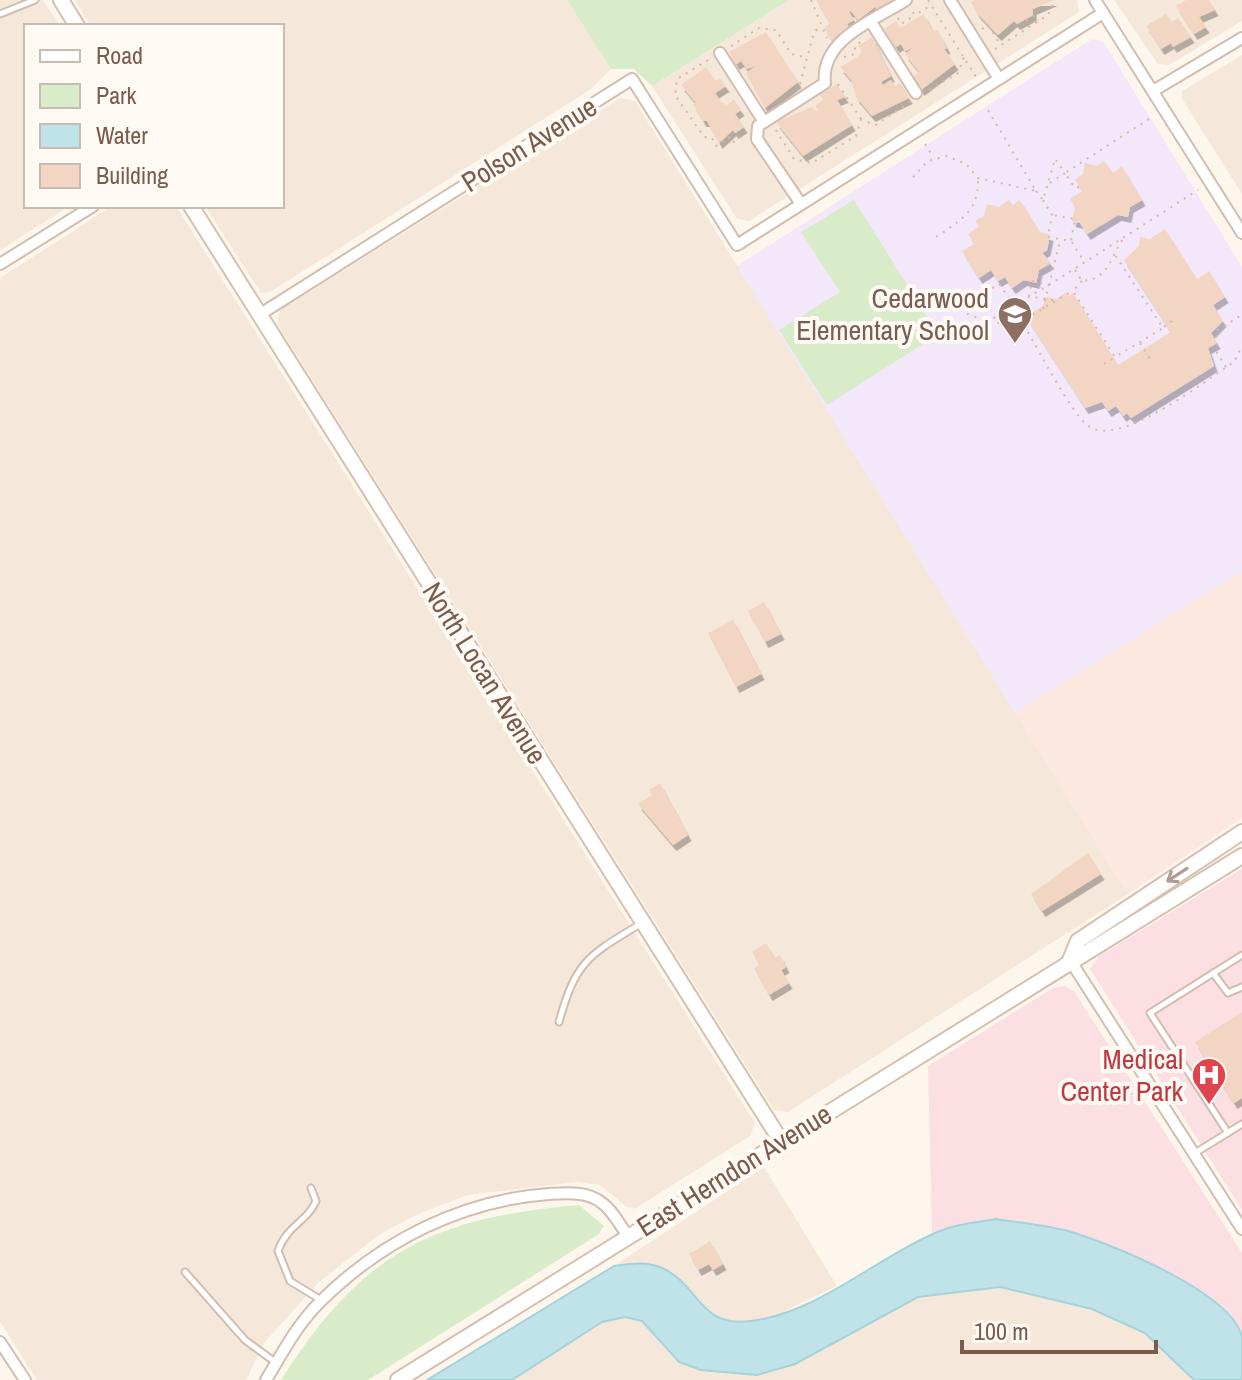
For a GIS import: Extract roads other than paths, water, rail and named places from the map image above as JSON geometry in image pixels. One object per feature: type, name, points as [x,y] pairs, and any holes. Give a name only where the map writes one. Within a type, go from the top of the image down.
[{"type":"main road","points":[[61,0],[76,24]]},
{"type":"main road","name":"North Locan Avenue","points":[[192,208],[781,1141]]},
{"type":"main road","points":[[1070,960],[1078,941],[1242,832]]},
{"type":"main road","points":[[1070,960],[1086,955],[1242,856]]},
{"type":"main road","name":"East Herndon Avenue","points":[[398,1380],[1070,960]]},
{"type":"street","points":[[906,0],[833,47],[826,63],[825,83],[755,132],[801,204],[1103,13]]},
{"type":"street","points":[[950,0],[999,79]]},
{"type":"street","points":[[1095,0],[1240,226]]},
{"type":"street","points":[[871,22],[917,96]]},
{"type":"street","points":[[1153,91],[1242,38]]},
{"type":"street","points":[[720,53],[768,124]]},
{"type":"street","name":"Polson Avenue","points":[[259,315],[632,79],[737,245],[801,204]]},
{"type":"street","points":[[0,264],[90,208]]},
{"type":"street","points":[[1070,960],[1242,1229]]},
{"type":"street","points":[[266,1380],[290,1337],[322,1300],[382,1250],[430,1224],[481,1205],[530,1196],[578,1193],[602,1202],[628,1237]]},
{"type":"street","points":[[0,1342],[25,1380]]},
{"type":"lane","points":[[0,14],[35,0]]},
{"type":"lane","points":[[559,1022],[569,987],[583,964],[596,951],[643,923]]},
{"type":"lane","points":[[1228,1133],[1150,1013],[1242,955]]},
{"type":"lane","points":[[1213,973],[1228,993],[1242,987]]},
{"type":"lane","points":[[1194,1154],[1242,1124]]},
{"type":"lane","points":[[311,1188],[316,1201],[311,1213],[292,1225],[278,1251],[290,1281],[322,1300]]},
{"type":"lane","points":[[185,1272],[245,1340],[276,1363]]},
{"type":"water","points":[[996,1219],[1059,1229],[1087,1237],[1138,1258],[1193,1287],[1233,1320],[1242,1337],[1242,1380],[1194,1380],[1145,1333],[1092,1309],[1000,1287],[918,1297],[795,1364],[757,1375],[701,1370],[679,1362],[642,1321],[625,1317],[602,1322],[512,1380],[427,1380],[614,1266],[644,1264],[662,1268],[675,1275],[701,1304],[720,1318],[751,1321],[803,1306],[899,1251],[948,1228]]},
{"type":"place","name":"Cedarwood Elementary School","points":[[1015,345]]},
{"type":"place","name":"Medical Center Park","points":[[1209,1106]]}]
